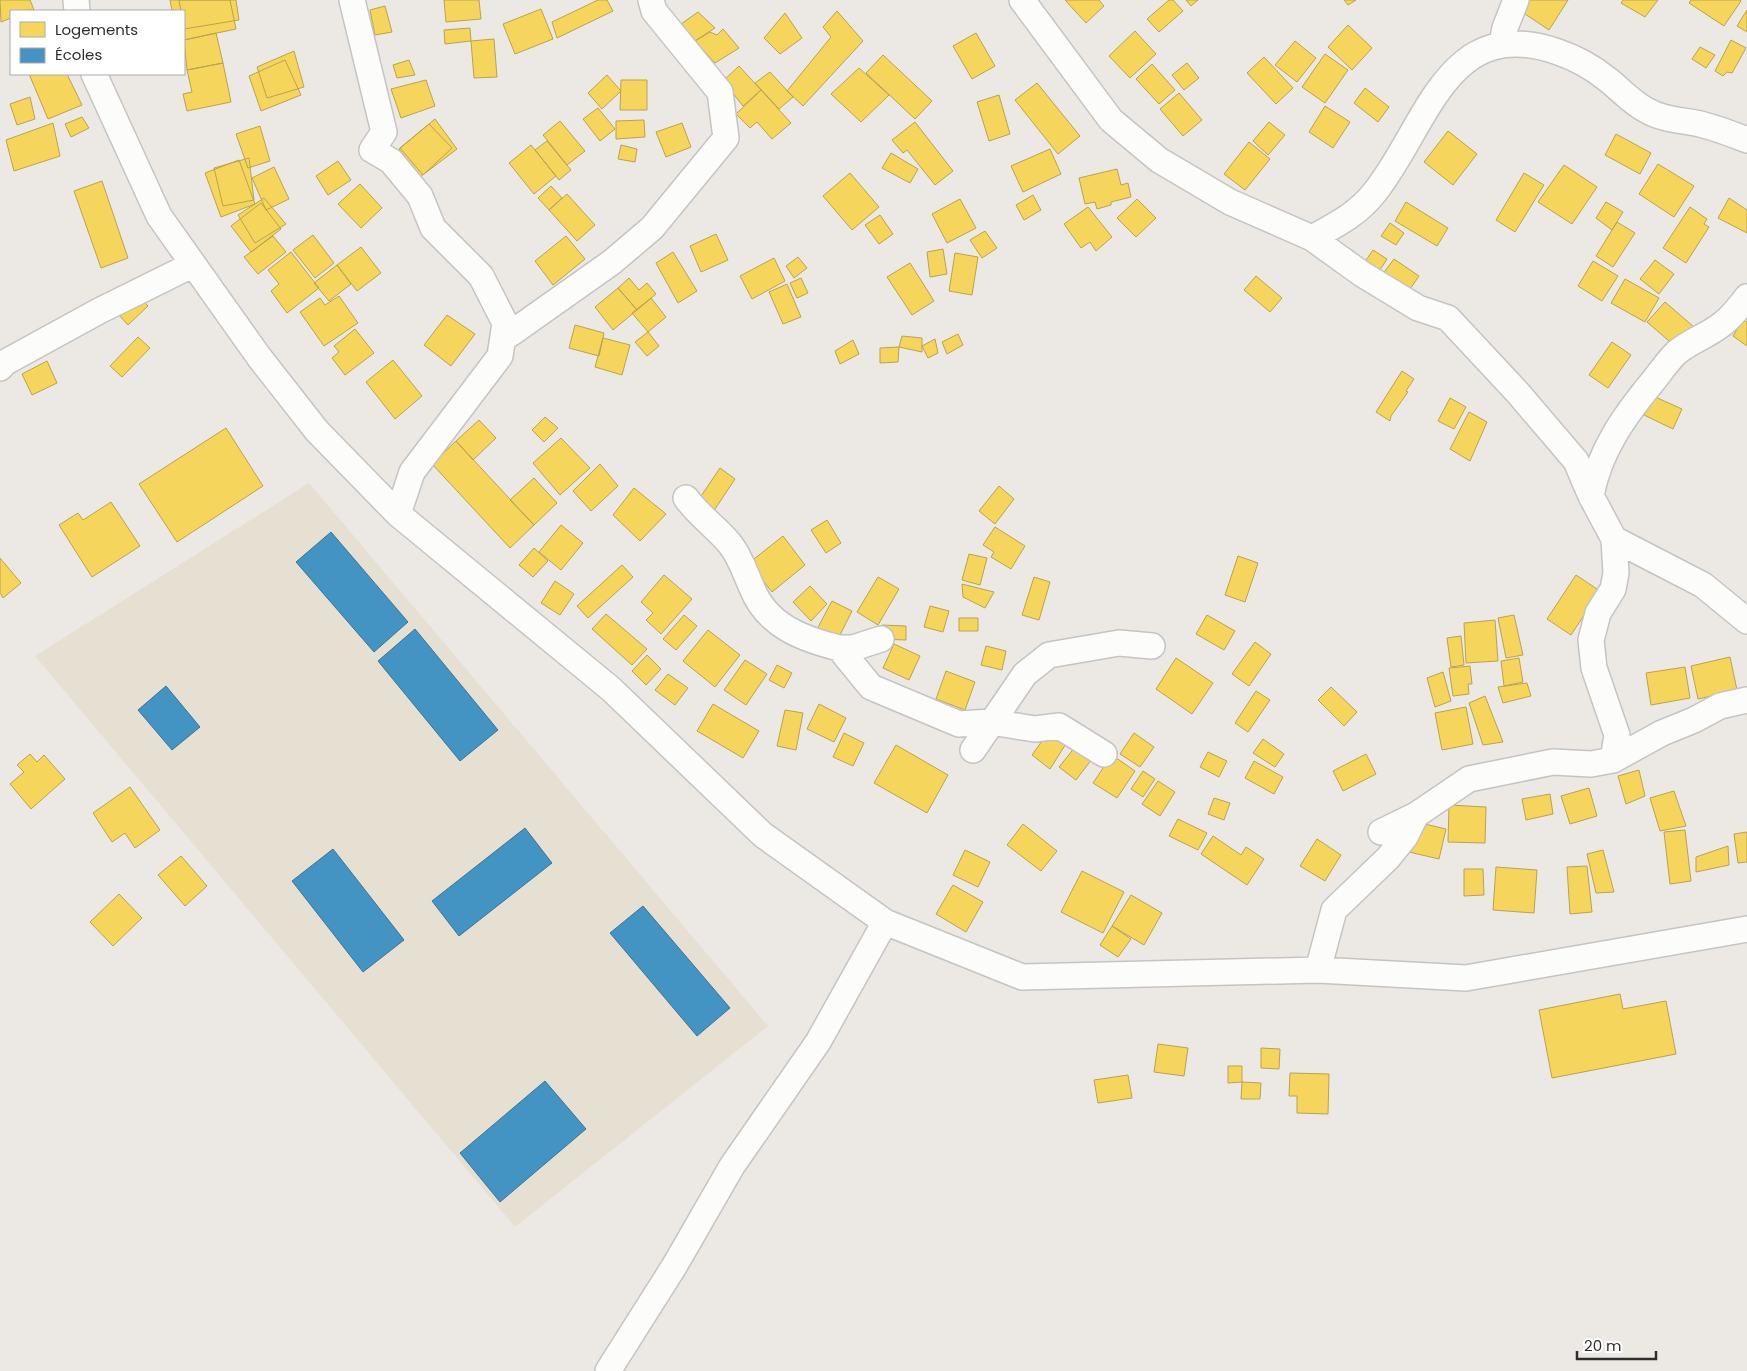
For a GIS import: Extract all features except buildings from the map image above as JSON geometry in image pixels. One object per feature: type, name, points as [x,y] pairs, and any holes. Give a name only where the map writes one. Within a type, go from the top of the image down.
[{"type":"street","points":[[352,0],[384,132],[372,150],[391,161],[420,196],[433,228],[481,276],[505,323],[500,356],[412,472],[398,514]]},
{"type":"street","points":[[503,339],[612,262],[652,228],[726,138],[720,92],[654,11],[651,0]]},
{"type":"street","points":[[1022,0],[1111,120],[1159,160],[1230,202],[1312,238],[1362,274],[1418,308],[1448,318],[1565,446],[1576,461],[1591,496],[1614,539],[1616,573],[1613,589],[1598,613],[1591,640],[1594,668],[1617,735],[1613,760]]},
{"type":"street","points":[[1502,43],[1505,28],[1516,0]]},
{"type":"street","points":[[1312,238],[1354,215],[1376,190],[1422,115],[1455,71],[1469,58],[1502,43],[1520,42],[1558,51],[1582,61],[1646,110],[1662,117],[1701,124],[1747,140]]},
{"type":"street","points":[[94,75],[160,216],[192,265],[317,431],[398,514],[611,689],[763,835],[885,922],[1022,977],[1318,970],[1466,978],[1747,929]]},
{"type":"street","points":[[0,368],[6,362],[99,311],[192,265]]},
{"type":"street","points":[[1591,496],[1594,477],[1603,454],[1618,427],[1638,399],[1675,354],[1695,338],[1722,325],[1747,297]]},
{"type":"street","points":[[686,498],[698,514],[716,528],[742,561],[752,590],[762,607],[792,634],[839,648],[853,648],[881,639]]},
{"type":"street","points":[[1614,539],[1703,586],[1747,621]]},
{"type":"street","points":[[973,750],[990,722],[1025,674],[1049,655],[1120,643],[1152,646]]},
{"type":"street","points":[[839,648],[871,686],[959,724],[990,722],[1035,729],[1059,726],[1104,754]]},
{"type":"street","points":[[1381,832],[1416,815],[1469,779],[1553,762],[1591,764],[1613,760],[1662,733],[1694,720],[1720,706],[1747,700]]},
{"type":"street","points":[[1318,970],[1334,910],[1388,858],[1405,837],[1416,815]]},
{"type":"street","points":[[608,1371],[675,1265],[732,1166],[818,1042],[885,922]]},
{"type":"shaded area","points":[[309,483],[768,1026],[515,1227],[35,656]]}]
